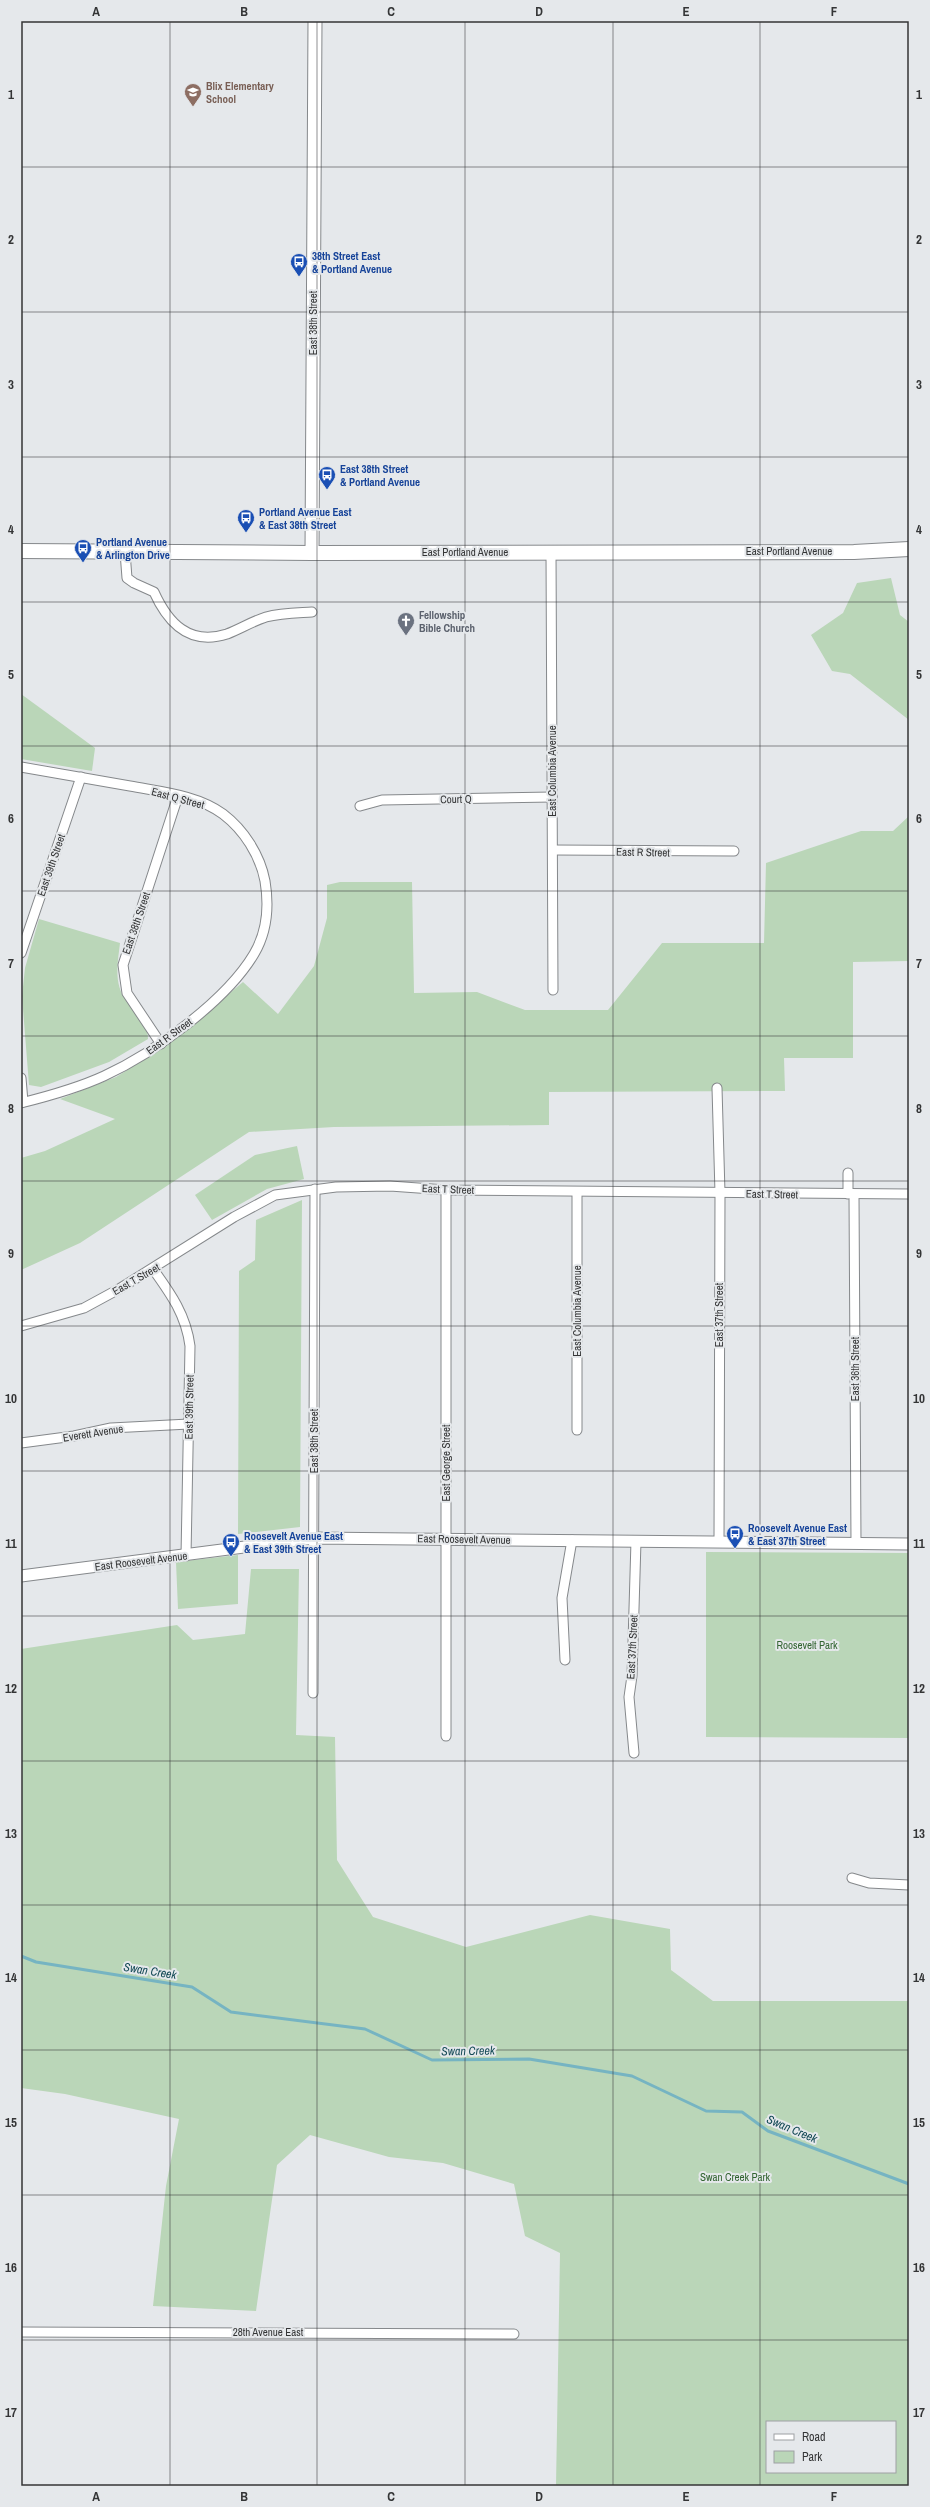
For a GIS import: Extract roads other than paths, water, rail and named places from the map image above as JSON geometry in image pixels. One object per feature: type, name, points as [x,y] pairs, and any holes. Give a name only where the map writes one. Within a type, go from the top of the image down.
[{"type":"main road","name":"East 38th Street","points":[[312,553],[315,21]]},
{"type":"main road","name":"East Portland Avenue","points":[[21,551],[312,553],[854,552],[909,549]]},
{"type":"street","points":[[124,552],[127,578],[134,583],[154,592],[167,617],[191,634],[201,636],[225,634],[264,617],[280,614],[312,612]]},
{"type":"street","name":"East Columbia Avenue","points":[[551,552],[553,990]]},
{"type":"street","name":"East Q Street","points":[[21,767],[178,796],[201,802],[222,813],[250,844],[264,876],[267,912]]},
{"type":"street","name":"East 39th Street","points":[[21,951],[25,927],[81,777]]},
{"type":"street","name":"East 38th Street","points":[[161,1044],[128,993],[123,965],[178,796]]},
{"type":"street","name":"Court Q","points":[[360,806],[382,800],[552,797]]},
{"type":"street","name":"East R Street","points":[[553,850],[734,851]]},
{"type":"street","name":"East R Street","points":[[22,1102],[60,1092],[104,1076],[161,1044],[193,1019],[238,975],[254,953],[267,912]]},
{"type":"street","points":[[21,1078],[22,1102]]},
{"type":"street","name":"East 37th Street","points":[[717,1088],[720,1193],[719,1542]]},
{"type":"street","name":"East 36th Street","points":[[848,1173],[851,1194],[856,1543]]},
{"type":"street","name":"East T Street","points":[[21,1326],[84,1308],[153,1269],[264,1199],[287,1192],[315,1189],[390,1186],[446,1190],[909,1194]]},
{"type":"street","name":"East 38th Street","points":[[313,1693],[315,1189]]},
{"type":"street","name":"East George Street","points":[[446,1190],[446,1736]]},
{"type":"street","name":"East Columbia Avenue","points":[[577,1192],[577,1430]]},
{"type":"street","name":"East 39th Street","points":[[153,1269],[175,1300],[188,1331],[190,1346],[186,1556]]},
{"type":"street","name":"Everett Avenue","points":[[21,1443],[74,1436],[111,1428],[189,1424]]},
{"type":"street","name":"East Roosevelt Avenue","points":[[21,1576],[186,1556],[314,1538],[446,1538],[909,1544]]},
{"type":"street","points":[[565,1660],[562,1598],[572,1540]]},
{"type":"street","name":"East 37th Street","points":[[634,1752],[629,1697],[632,1676],[636,1541]]},
{"type":"street","points":[[852,1878],[869,1883],[909,1885]]},
{"type":"street","name":"28th Avenue East","points":[[21,2332],[514,2334]]},
{"type":"waterway","name":"Swan Creek","points":[[21,1956],[36,1962],[192,1987],[231,2012],[365,2029],[432,2060],[529,2059],[632,2076],[706,2111],[742,2112],[768,2131],[909,2184]]},
{"type":"place","name":"Blix Elementary School","points":[[193,107]]},
{"type":"place","name":"38th Street East & Portland Avenue","points":[[299,277]]},
{"type":"place","name":"East 38th Street & Portland Avenue","points":[[327,490]]},
{"type":"place","name":"Portland Avenue East & East 38th Street","points":[[246,533]]},
{"type":"place","name":"Portland Avenue & Arlington Drive","points":[[83,563]]},
{"type":"place","name":"Fellowship Bible Church","points":[[406,636]]},
{"type":"place","name":"Roosevelt Avenue East & East 37th Street","points":[[735,1549]]},
{"type":"place","name":"Roosevelt Avenue East & East 39th Street","points":[[231,1557]]},
{"type":"park label","name":"Roosevelt Park","points":[[807,1645]]},
{"type":"park label","name":"Swan Creek Park","points":[[735,2177]]}]
